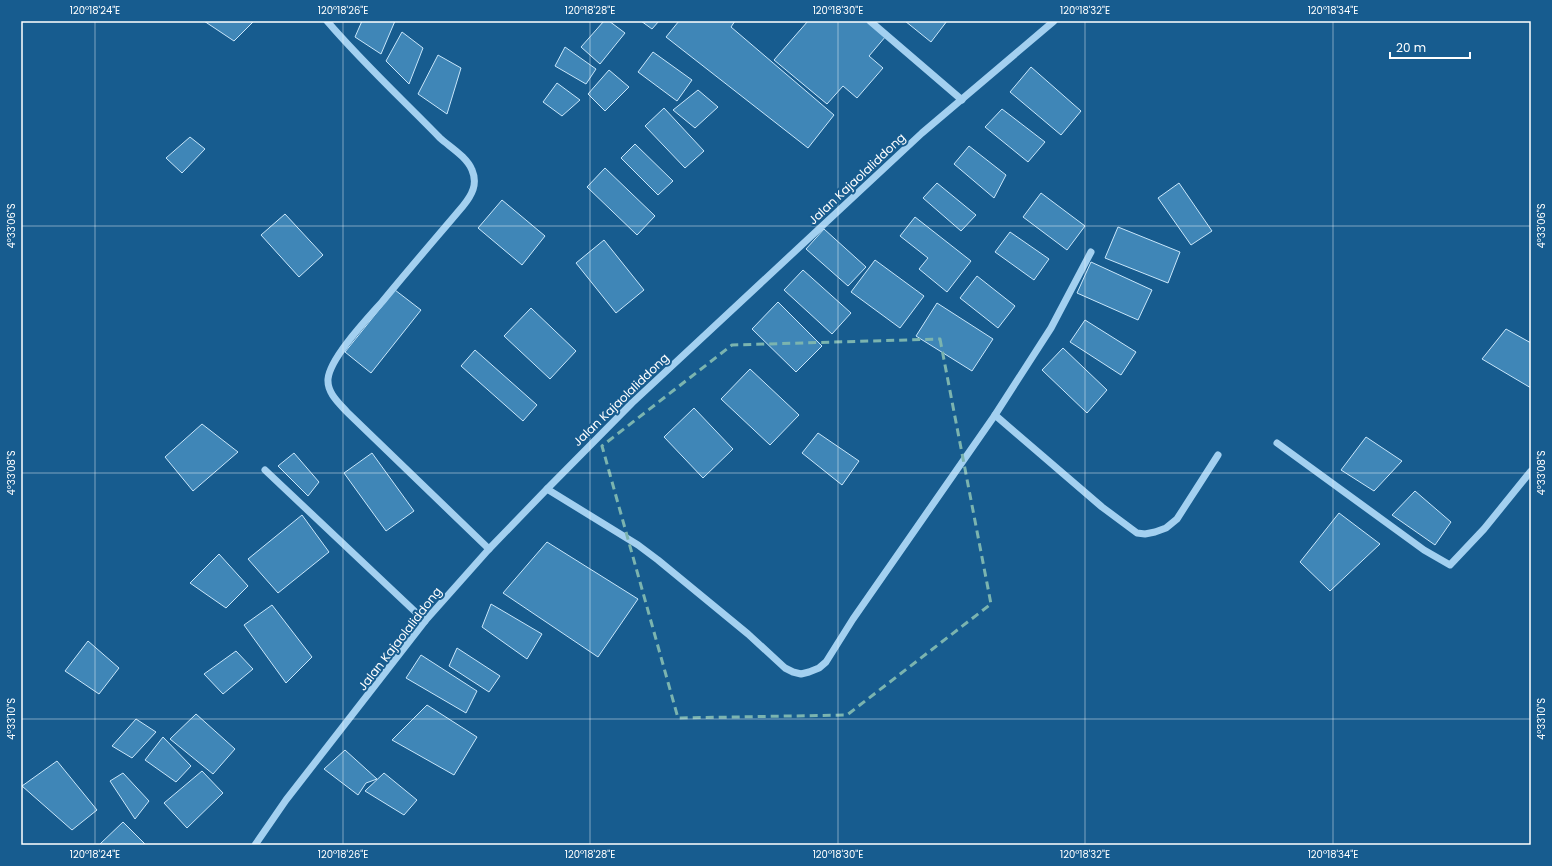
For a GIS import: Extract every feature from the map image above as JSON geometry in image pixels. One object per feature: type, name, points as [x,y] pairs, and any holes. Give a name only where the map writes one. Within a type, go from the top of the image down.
[{"type":"street","points":[[326,21],[444,141],[467,162],[472,168],[474,182],[474,190],[463,206],[359,329],[335,360],[329,374],[329,388],[331,394],[348,412],[489,549]]},
{"type":"street","points":[[870,21],[962,100]]},
{"type":"street","name":"Jalan Kajaolaliddong","points":[[255,845],[286,800],[424,621],[547,488],[632,403],[917,138],[1054,21]]},
{"type":"street","points":[[547,488],[648,552],[748,634],[785,668],[801,674],[819,668],[826,662],[853,619],[995,415],[1051,328],[1091,252]]},
{"type":"street","points":[[995,415],[1102,507],[1137,533],[1145,534],[1155,532],[1166,528],[1177,519],[1218,455]]},
{"type":"street","points":[[1277,443],[1424,550],[1450,565],[1484,529],[1531,471]]},
{"type":"street","points":[[266,470],[424,621]]},
{"type":"highlighted area","points":[[940,339],[991,604],[847,715],[678,718],[602,446],[732,345]]},
{"type":"building","points":[[204,21],[254,21],[234,41]]},
{"type":"building","points":[[362,21],[395,21],[381,54],[355,37]]},
{"type":"building","points":[[604,21],[609,21],[625,33],[600,64],[581,47]]},
{"type":"building","points":[[641,21],[659,21],[652,29]]},
{"type":"building","points":[[679,21],[735,21],[731,27],[834,115],[808,148],[666,37]]},
{"type":"building","points":[[808,21],[869,21],[886,36],[869,56],[883,68],[857,98],[843,86],[827,104],[774,60]]},
{"type":"building","points":[[905,21],[947,21],[931,42]]},
{"type":"building","points":[[402,32],[423,48],[409,84],[386,61]]},
{"type":"building","points":[[565,47],[596,69],[586,84],[555,66]]},
{"type":"building","points":[[653,52],[692,80],[677,101],[638,72]]},
{"type":"building","points":[[438,55],[461,68],[447,114],[418,94]]},
{"type":"building","points":[[1031,67],[1081,111],[1061,135],[1010,92]]},
{"type":"building","points":[[609,70],[629,87],[605,111],[588,94]]},
{"type":"building","points":[[557,83],[580,100],[562,116],[543,102]]},
{"type":"building","points":[[698,90],[718,107],[695,128],[673,110]]},
{"type":"building","points":[[664,108],[704,151],[685,168],[645,126]]},
{"type":"building","points":[[1002,109],[1045,142],[1028,162],[985,127]]},
{"type":"building","points":[[190,137],[205,149],[182,173],[166,158]]},
{"type":"building","points":[[635,144],[673,181],[658,195],[621,158]]},
{"type":"building","points":[[969,146],[1006,175],[994,198],[954,164]]},
{"type":"building","points":[[605,168],[655,216],[637,235],[587,187]]},
{"type":"building","points":[[937,183],[976,215],[961,231],[923,198]]},
{"type":"building","points":[[1179,183],[1212,231],[1191,245],[1158,198]]},
{"type":"building","points":[[1041,193],[1085,226],[1067,250],[1023,217]]},
{"type":"building","points":[[502,200],[545,236],[522,265],[478,228]]},
{"type":"building","points":[[285,214],[323,255],[299,277],[261,235]]},
{"type":"building","points":[[915,217],[971,261],[947,292],[919,269],[928,258],[900,236]]},
{"type":"building","points":[[1118,227],[1180,252],[1168,283],[1105,258]]},
{"type":"building","points":[[824,229],[866,267],[848,286],[806,249]]},
{"type":"building","points":[[1010,232],[1049,259],[1034,280],[995,252]]},
{"type":"building","points":[[604,240],[644,290],[616,313],[576,263]]},
{"type":"building","points":[[875,260],[924,296],[900,328],[851,292]]},
{"type":"building","points":[[1091,262],[1152,290],[1138,320],[1077,293]]},
{"type":"building","points":[[803,270],[851,313],[832,334],[784,290]]},
{"type":"building","points":[[977,276],[1015,306],[998,328],[960,298]]},
{"type":"building","points":[[395,290],[421,310],[371,373],[345,352]]},
{"type":"building","points":[[778,302],[822,346],[796,372],[752,329]]},
{"type":"building","points":[[937,303],[993,339],[972,371],[916,336]]},
{"type":"building","points":[[531,308],[576,351],[550,379],[504,336]]},
{"type":"building","points":[[1085,320],[1136,352],[1121,375],[1070,342]]},
{"type":"building","points":[[1506,329],[1531,343],[1531,388],[1482,359]]},
{"type":"building","points":[[1063,348],[1107,390],[1087,413],[1042,370]]},
{"type":"building","points":[[475,350],[537,405],[523,421],[461,366]]},
{"type":"building","points":[[750,369],[799,415],[770,445],[721,399]]},
{"type":"building","points":[[694,408],[733,449],[703,478],[664,437]]},
{"type":"building","points":[[202,424],[238,452],[193,491],[165,457]]},
{"type":"building","points":[[818,433],[859,461],[842,485],[802,453]]},
{"type":"building","points":[[1366,437],[1402,461],[1374,491],[1341,470]]},
{"type":"building","points":[[294,453],[319,482],[308,496],[278,466]]},
{"type":"building","points":[[372,453],[414,511],[386,531],[344,473]]},
{"type":"building","points":[[1415,491],[1451,522],[1435,545],[1392,515]]},
{"type":"building","points":[[1339,513],[1380,544],[1330,591],[1300,562]]},
{"type":"building","points":[[302,515],[329,552],[278,593],[248,559]]},
{"type":"building","points":[[547,542],[638,599],[598,657],[503,593]]},
{"type":"building","points":[[219,554],[248,586],[226,608],[190,583]]},
{"type":"building","points":[[491,604],[542,634],[527,659],[482,627]]},
{"type":"building","points":[[272,605],[312,657],[286,683],[244,625]]},
{"type":"building","points":[[88,641],[119,668],[99,694],[65,671]]},
{"type":"building","points":[[457,648],[500,676],[489,692],[449,666]]},
{"type":"building","points":[[236,651],[253,669],[223,694],[204,674]]},
{"type":"building","points":[[421,655],[477,691],[466,713],[406,678]]},
{"type":"building","points":[[427,705],[477,737],[454,775],[392,740]]},
{"type":"building","points":[[196,714],[235,749],[213,774],[170,739]]},
{"type":"building","points":[[136,719],[156,732],[132,758],[112,746]]},
{"type":"building","points":[[163,737],[191,766],[176,782],[145,760]]},
{"type":"building","points":[[345,750],[377,779],[366,783],[358,795],[324,769]]},
{"type":"building","points":[[57,761],[97,810],[72,830],[22,786]]},
{"type":"building","points":[[202,771],[223,793],[187,828],[164,803]]},
{"type":"building","points":[[123,773],[149,801],[135,819],[110,781]]},
{"type":"building","points":[[384,773],[417,800],[404,815],[365,791]]},
{"type":"building","points":[[123,822],[146,845],[100,844]]}]
